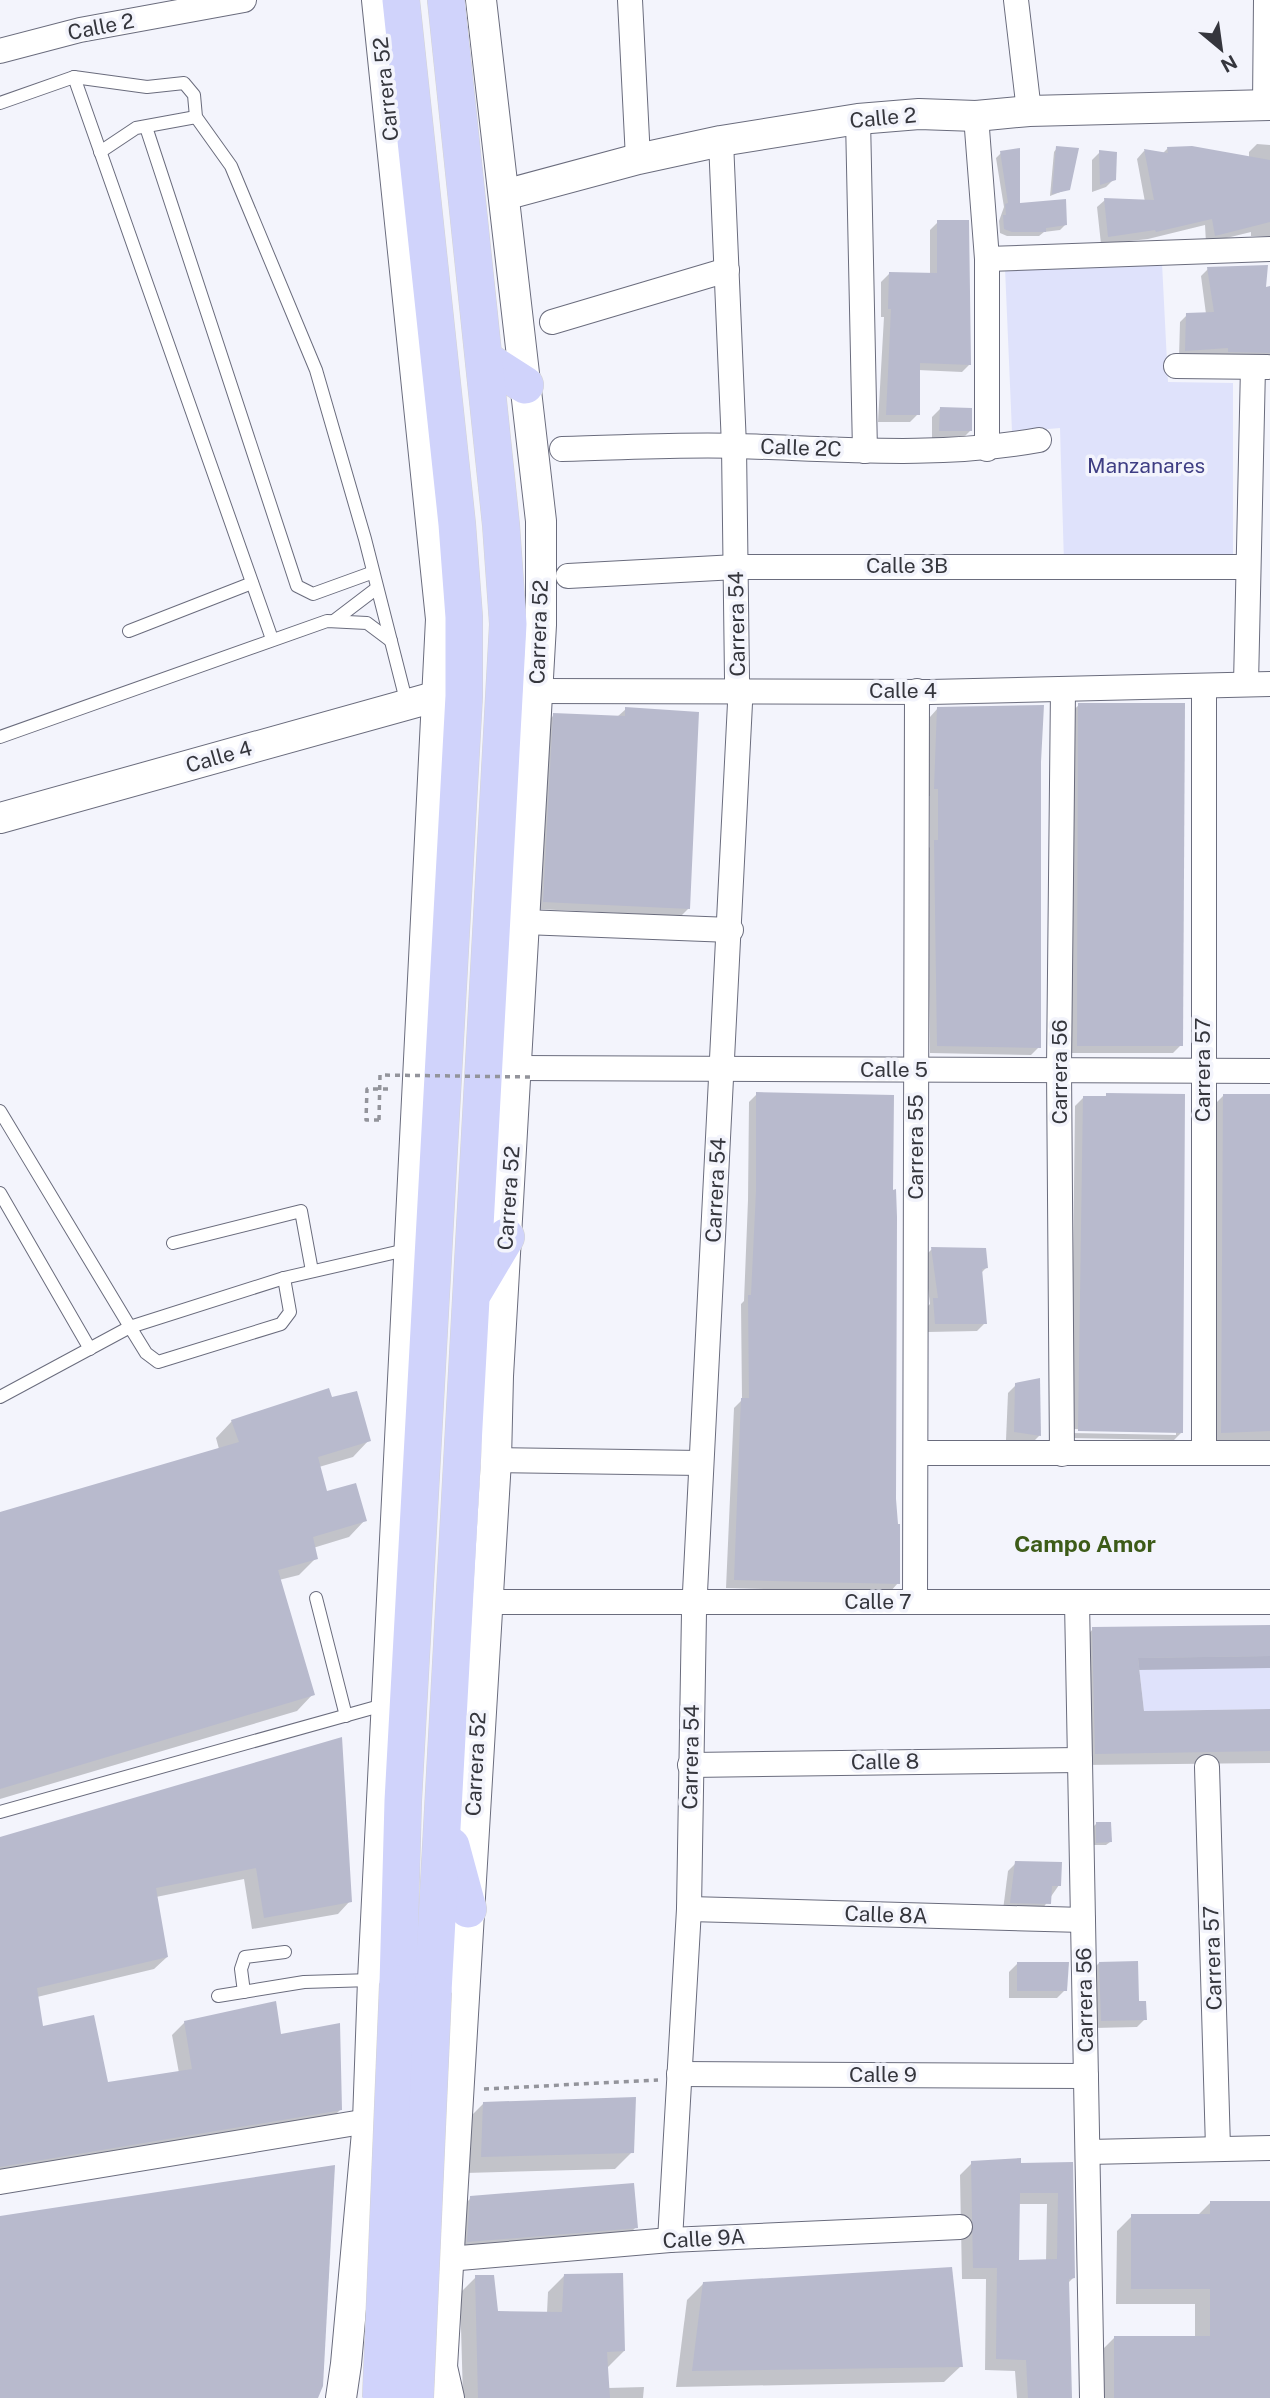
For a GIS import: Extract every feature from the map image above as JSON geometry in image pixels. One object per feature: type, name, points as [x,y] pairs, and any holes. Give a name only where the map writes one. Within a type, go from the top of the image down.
[{"type":"main road","name":"Carrera 52","points":[[381,2398],[401,1985],[407,1546],[464,696],[464,617],[427,345],[401,0]]},
{"type":"main road","name":"Carrera 52","points":[[415,2398],[401,1985],[443,1811],[508,624],[502,525],[446,0]]},
{"type":"main road","points":[[484,359],[525,385]]},
{"type":"main road","points":[[471,1295],[506,1237]]},
{"type":"main road","points":[[377,1939],[403,1801]]},
{"type":"main road","points":[[443,1811],[468,1909]]},
{"type":"street","name":"Calle 2","points":[[0,51],[80,30],[244,0]]},
{"type":"street","name":"Carrera 52","points":[[341,2398],[368,2122],[401,1985],[377,1939],[387,1704],[407,1546],[410,1249],[441,619],[427,345],[377,0]]},
{"type":"street","name":"Carrera 52","points":[[449,2398],[442,2367],[485,1602],[496,1460],[506,1237],[524,1072],[524,922],[541,625],[541,521],[481,0]]},
{"type":"street","points":[[629,0],[638,159]]},
{"type":"street","points":[[1016,0],[1029,111]]},
{"type":"street","points":[[1266,0],[1267,105]]},
{"type":"street","name":"Calle 2","points":[[504,195],[638,159],[721,141],[858,119],[919,114],[976,116],[1029,111],[1267,105]]},
{"type":"street","points":[[976,116],[987,260],[987,449]]},
{"type":"street","points":[[858,119],[865,451]]},
{"type":"street","name":"Carrera 54","points":[[670,2240],[689,1909],[695,1602],[731,930],[739,691],[734,446],[721,141]]},
{"type":"street","points":[[987,260],[1270,249]]},
{"type":"street","points":[[552,322],[727,270]]},
{"type":"street","points":[[1176,366],[1261,367],[1247,566],[1258,684]]},
{"type":"street","name":"Calle 2C","points":[[562,449],[734,446],[865,451],[987,449],[1039,440]]},
{"type":"street","name":"Calle 3B","points":[[568,576],[736,567],[1247,566]]},
{"type":"street","name":"Calle 4","points":[[536,691],[917,691],[1258,684]]},
{"type":"street","name":"Carrera 57","points":[[1204,687],[1204,1453]]},
{"type":"street","name":"Carrera 56","points":[[1062,1454],[1059,1068],[1063,689]]},
{"type":"street","name":"Carrera 55","points":[[915,1602],[917,691]]},
{"type":"street","name":"Calle 4","points":[[0,818],[438,696]]},
{"type":"street","points":[[524,922],[731,930]]},
{"type":"street","name":"Calle 5","points":[[524,1072],[1059,1068],[1270,1071]]},
{"type":"street","points":[[917,1453],[1270,1452]]},
{"type":"street","points":[[496,1460],[701,1463]]},
{"type":"street","name":"Calle 7","points":[[485,1602],[1270,1602]]},
{"type":"street","name":"Carrera 56","points":[[1077,1602],[1093,2398]]},
{"type":"street","name":"Calle 8","points":[[690,1765],[1080,1760]]},
{"type":"street","name":"Carrera 57","points":[[1207,1767],[1218,2148]]},
{"type":"street","name":"Calle 8A","points":[[689,1909],[1083,1920]]},
{"type":"street","name":"Calle 9","points":[[678,2076],[1086,2076]]},
{"type":"street","points":[[0,2182],[368,2122]]},
{"type":"street","points":[[1088,2152],[1270,2148]]},
{"type":"street","name":"Calle 9A","points":[[448,2259],[670,2240],[960,2227]]},
{"type":"street","points":[[346,2364],[383,2386],[405,2388],[429,2380],[442,2367]]},
{"type":"lane","points":[[75,77],[272,639]]},
{"type":"lane","points":[[0,103],[75,77],[147,87],[184,83],[194,95],[196,117],[231,166],[316,370],[365,540],[407,704]]},
{"type":"lane","points":[[100,152],[136,128],[196,117]]},
{"type":"lane","points":[[146,127],[297,586],[313,594],[372,573]]},
{"type":"lane","points":[[129,631],[252,583]]},
{"type":"lane","points":[[0,737],[272,639],[335,620],[377,588]]},
{"type":"lane","points":[[335,620],[367,623],[391,641]]},
{"type":"lane","points":[[0,1111],[146,1353],[158,1362],[281,1324],[290,1312],[284,1278]]},
{"type":"lane","points":[[0,1193],[90,1349]]},
{"type":"lane","points":[[173,1243],[301,1210],[312,1270]]},
{"type":"lane","points":[[0,1397],[130,1327],[312,1270],[410,1249]]},
{"type":"lane","points":[[316,1598],[346,1716]]},
{"type":"lane","points":[[0,1812],[387,1704]]},
{"type":"lane","points":[[244,1992],[240,1969],[245,1957],[285,1952]]},
{"type":"lane","points":[[218,1996],[304,1982],[401,1985]]},
{"type":"path","points":[[400,1090],[367,1089],[366,1120],[379,1120],[380,1075],[524,1072]]},
{"type":"path","points":[[482,2090],[678,2076]]},
{"type":"green space","name":"Manzanares","points":[[1162,263],[1168,382],[1233,383],[1233,560],[1064,563],[1060,428],[1012,432],[1005,268]]},
{"type":"green space","points":[[1270,1656],[1270,1709],[1144,1711],[1138,1658]]},
{"type":"building","points":[[1056,146],[1079,148],[1070,190],[1052,194]]},
{"type":"building","points":[[1192,146],[1270,160],[1270,222],[1215,236],[1212,219],[1156,232],[1108,237],[1104,198],[1154,200],[1144,149],[1168,153],[1167,147]]},
{"type":"building","points":[[1020,148],[1020,203],[1066,199],[1067,225],[1046,228],[1046,232],[1012,232],[1004,229],[1003,215],[1006,215],[1005,204],[1008,203],[1000,151]]},
{"type":"building","points":[[1099,150],[1117,152],[1116,180],[1100,185]]},
{"type":"building","points":[[937,220],[969,220],[971,365],[920,363],[920,415],[886,415],[891,309],[888,309],[889,272],[937,273]]},
{"type":"building","points":[[1268,265],[1266,287],[1270,286],[1270,353],[1228,352],[1228,348],[1185,351],[1186,313],[1214,312],[1207,267]]},
{"type":"building","points":[[940,407],[972,408],[972,431],[939,431]]},
{"type":"building","points":[[1078,703],[1185,703],[1183,1046],[1077,1046]]},
{"type":"building","points":[[1044,705],[1041,762],[1041,1048],[937,1046],[934,840],[938,840],[938,789],[934,789],[937,707]]},
{"type":"building","points":[[625,707],[699,712],[690,909],[543,902],[553,713],[625,716]]},
{"type":"building","points":[[756,1092],[894,1095],[893,1190],[896,1189],[897,1217],[896,1499],[900,1524],[900,1584],[734,1580],[741,1398],[749,1398],[748,1295],[751,1295],[756,1191]]},
{"type":"building","points":[[1106,1093],[1185,1094],[1183,1433],[1078,1431],[1083,1096],[1106,1096]]},
{"type":"building","points":[[1223,1094],[1270,1094],[1270,1431],[1221,1433]]},
{"type":"building","points":[[931,1247],[986,1248],[988,1268],[982,1269],[987,1324],[935,1324],[933,1298],[938,1298]]},
{"type":"building","points":[[1040,1378],[1041,1436],[1014,1432],[1015,1383]]},
{"type":"building","points":[[329,1388],[332,1397],[357,1391],[371,1441],[318,1457],[327,1491],[356,1483],[367,1521],[313,1537],[318,1559],[278,1570],[315,1695],[0,1789],[0,1512],[239,1442],[231,1420]]},
{"type":"building","points":[[1270,1625],[1270,1656],[1138,1658],[1144,1711],[1270,1709],[1270,1751],[1095,1754],[1092,1627]]},
{"type":"building","points":[[342,1737],[352,1902],[264,1918],[256,1868],[156,1888],[168,1957],[37,1988],[43,2026],[94,2015],[108,2082],[192,2069],[184,2021],[276,2001],[281,2034],[340,2023],[342,2110],[0,2167],[0,1837]]},
{"type":"building","points":[[1096,1822],[1111,1822],[1112,1842],[1096,1843]]},
{"type":"building","points":[[1015,1861],[1062,1862],[1061,1886],[1052,1886],[1051,1904],[1010,1903]]},
{"type":"building","points":[[1138,1961],[1139,2001],[1146,2001],[1147,2020],[1101,2021],[1099,1962]]},
{"type":"building","points":[[1017,1962],[1069,1962],[1067,1991],[1017,1991]]},
{"type":"building","points":[[636,2097],[634,2153],[481,2157],[483,2102]]},
{"type":"building","points":[[1021,2158],[1021,2163],[1073,2162],[1075,2278],[1069,2279],[1072,2398],[1028,2398],[1026,2360],[996,2359],[997,2268],[973,2268],[971,2161]],"holes":[[[1020,2193],[1058,2193],[1057,2259],[1019,2260]]]},
{"type":"building","points":[[335,2165],[323,2386],[318,2398],[0,2398],[0,2216]]},
{"type":"building","points":[[634,2183],[638,2228],[467,2242],[470,2196]]},
{"type":"building","points":[[1210,2201],[1270,2201],[1270,2398],[1114,2398],[1114,2336],[1210,2336],[1210,2289],[1131,2289],[1131,2214],[1210,2214]]},
{"type":"building","points":[[952,2267],[963,2367],[692,2371],[703,2282]]},
{"type":"building","points":[[623,2273],[625,2351],[607,2352],[610,2398],[478,2398],[475,2275],[494,2275],[498,2311],[562,2312],[564,2274]]},
{"type":"district","name":"Campo Amor","points":[[1085,1544]]}]
